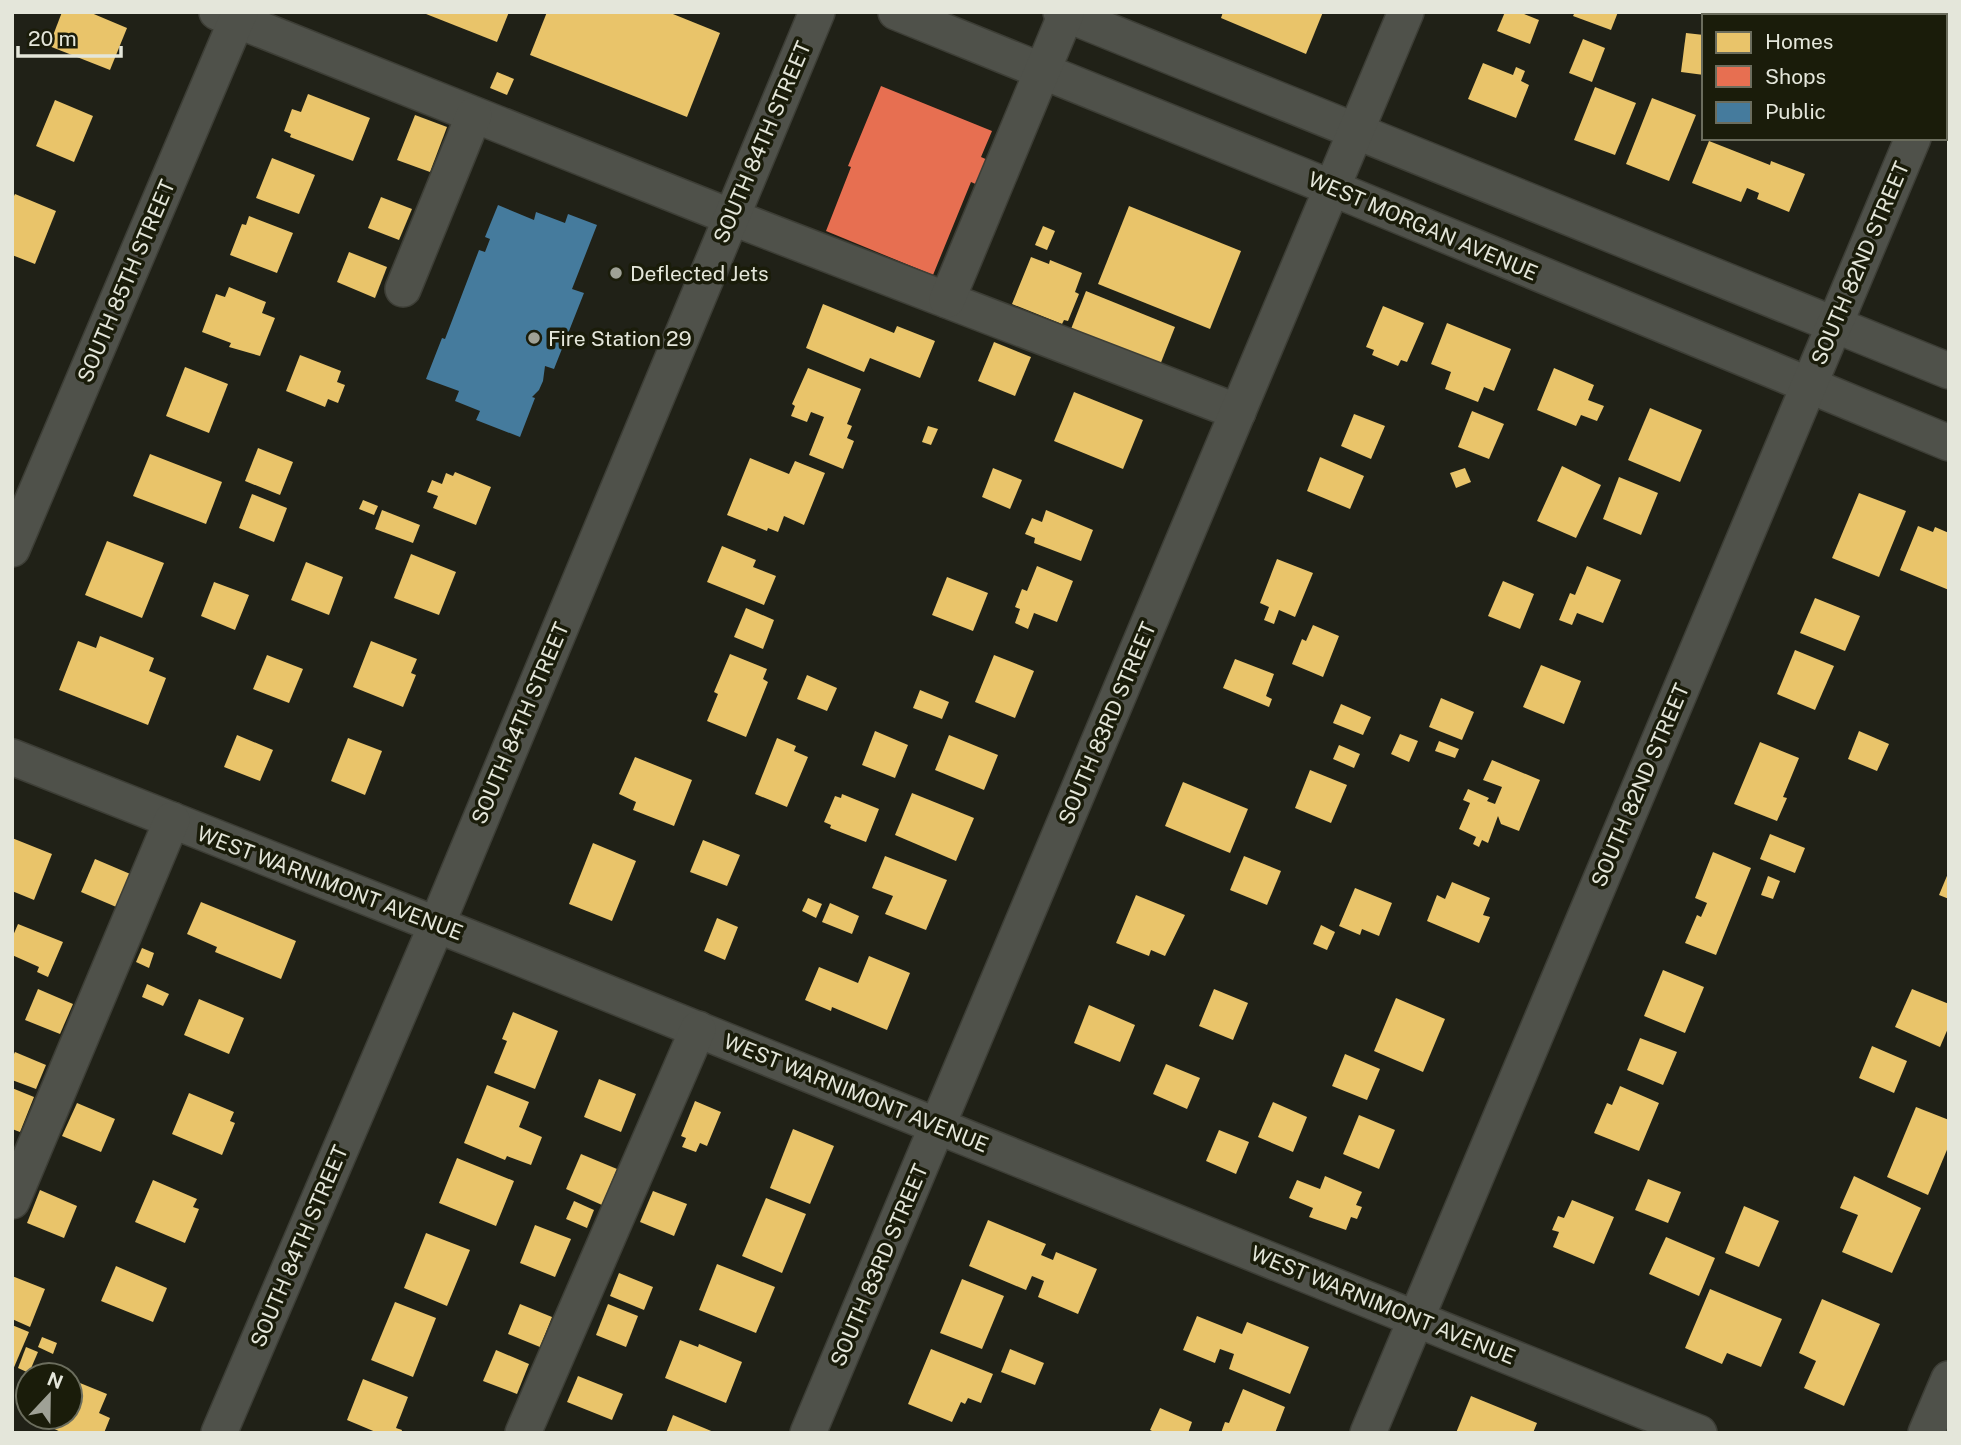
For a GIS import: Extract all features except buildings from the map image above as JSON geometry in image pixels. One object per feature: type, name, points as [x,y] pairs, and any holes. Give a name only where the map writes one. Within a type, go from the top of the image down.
[{"type":"street","name":"SOUTH 84TH STREET","points":[[219,1433],[437,925],[817,12]]},
{"type":"street","name":"WEST MORGAN AVENUE","points":[[896,12],[1332,188],[1949,443]]},
{"type":"street","name":"SOUTH 83RD STREET","points":[[808,1433],[1406,12]]},
{"type":"street","points":[[947,300],[1064,13],[1949,371]]},
{"type":"street","points":[[231,15],[474,115],[1238,412]]},
{"type":"street","name":"SOUTH 85TH STREET","points":[[12,549],[231,15]]},
{"type":"street","points":[[403,289],[474,115]]},
{"type":"street","name":"SOUTH 82ND STREET","points":[[1368,1433],[1912,140]]},
{"type":"street","name":"WEST WARNIMONT AVENUE","points":[[12,757],[698,1029],[1699,1433]]},
{"type":"street","points":[[12,1201],[172,820]]},
{"type":"street","points":[[523,1433],[698,1029]]},
{"type":"street","points":[[1927,1433],[1949,1379]]},
{"type":"place","name":"Deflected Jets","points":[[616,273]]},
{"type":"place","name":"Fire Station 29","points":[[534,338]]}]
